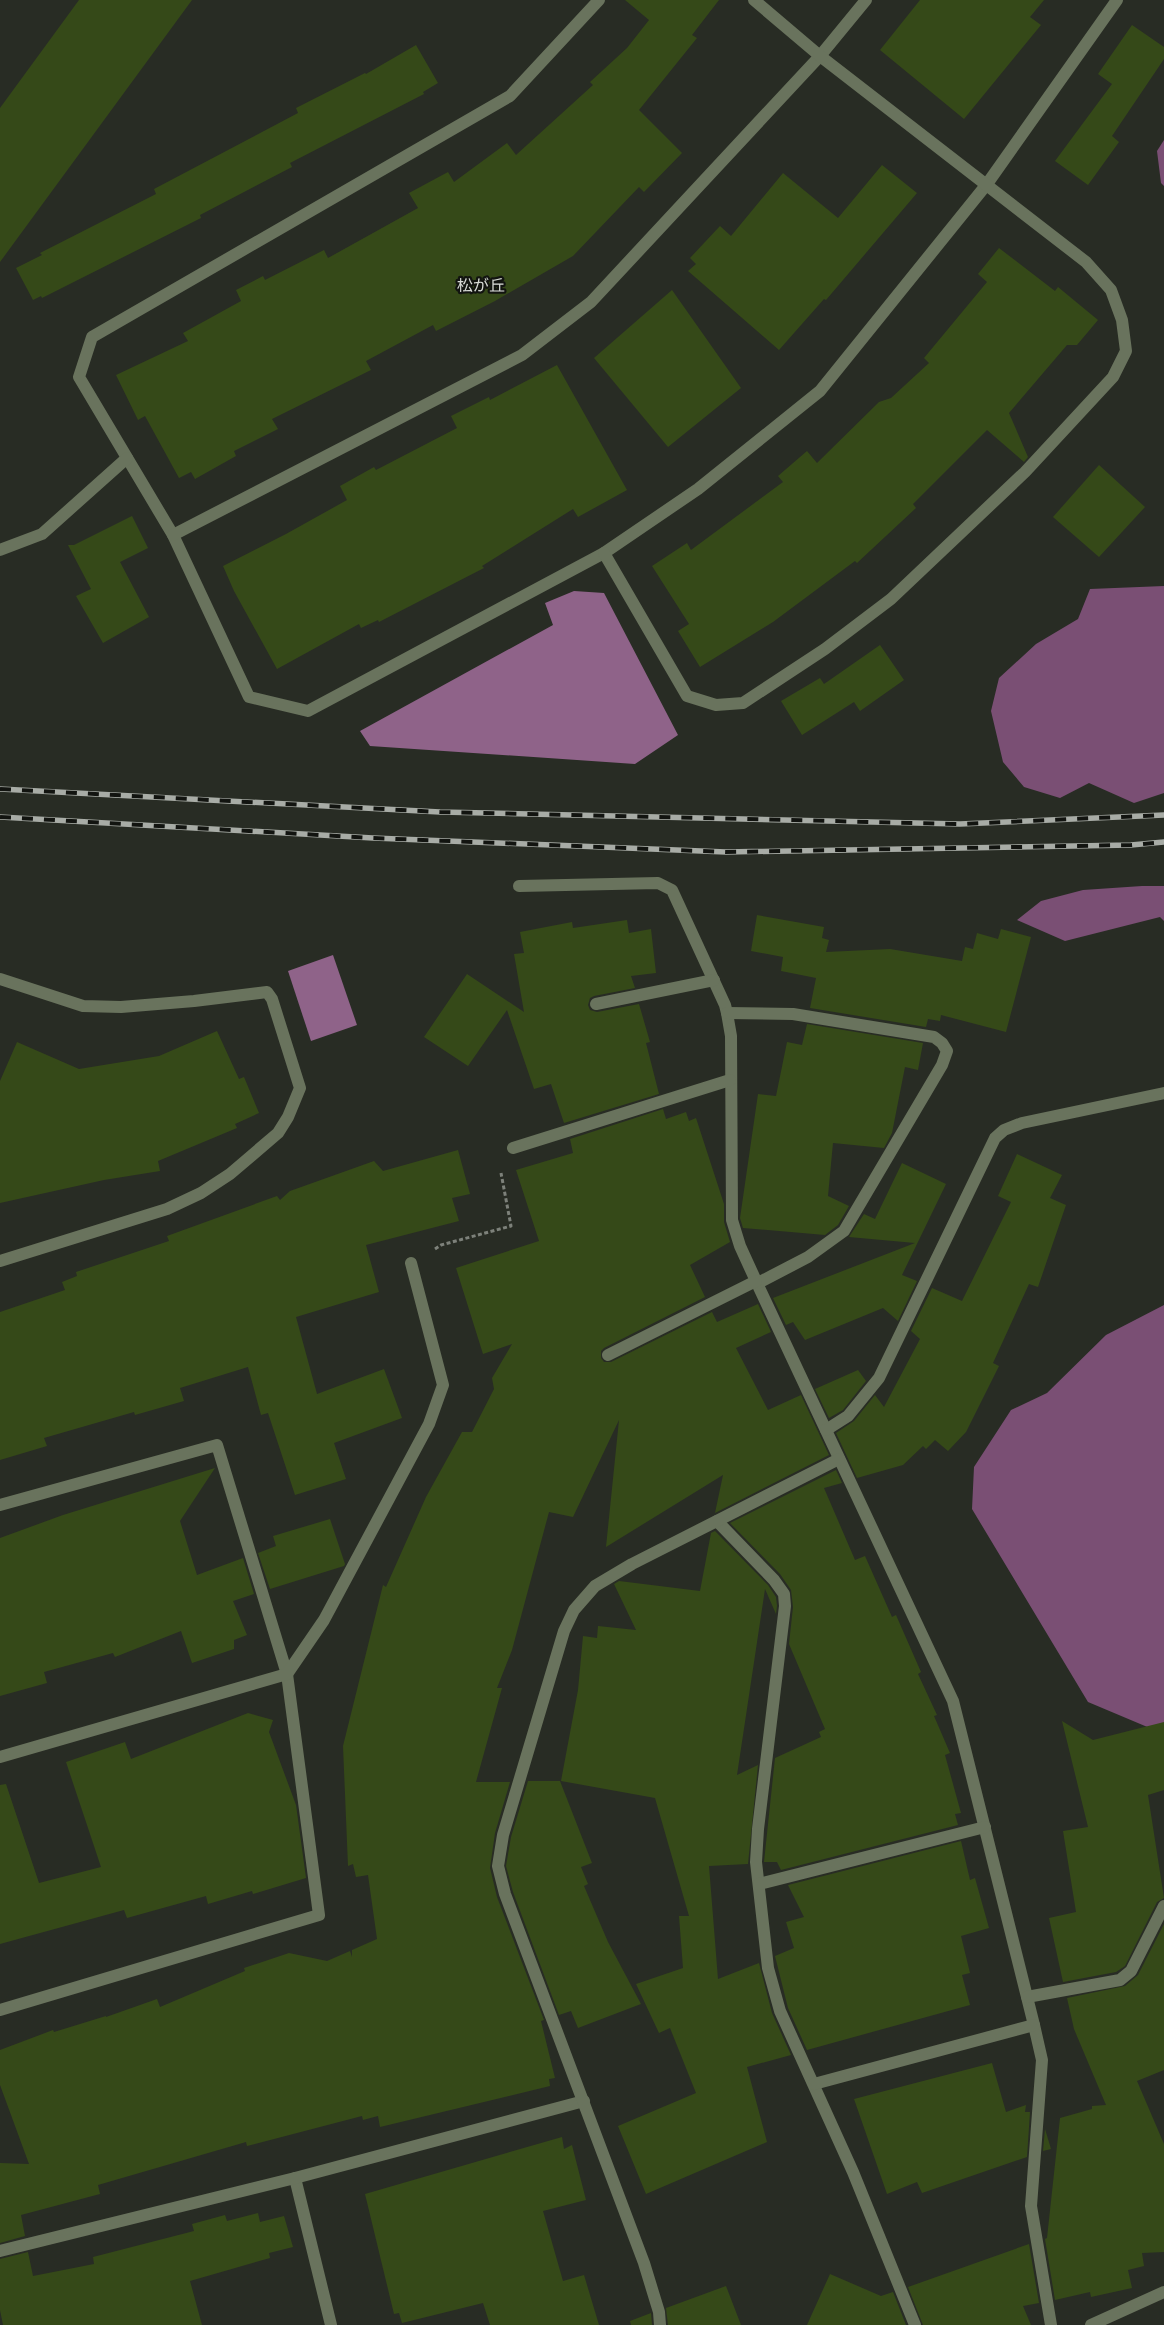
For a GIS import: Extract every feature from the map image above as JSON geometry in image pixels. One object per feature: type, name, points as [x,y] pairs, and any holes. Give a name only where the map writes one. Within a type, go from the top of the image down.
[{"type":"street","points":[[599,0],[510,96],[92,337],[79,377],[173,535],[249,697],[308,712],[604,553],[698,489],[820,391],[987,184],[1117,0]]},
{"type":"street","points":[[604,553],[687,696],[716,704],[743,704],[825,649],[891,599],[1018,479],[1113,377],[1126,350],[1122,320],[1112,290],[1086,262],[820,56],[754,0]]},
{"type":"street","points":[[173,535],[522,355],[590,302],[820,56],[866,0]]},
{"type":"street","points":[[0,550],[42,534],[127,458]]},
{"type":"street","points":[[519,886],[658,883],[672,890],[714,980],[727,1013],[731,1036],[732,1220],[740,1246],[953,1701],[1034,2025],[1042,2060],[1031,2206],[1051,2325]]},
{"type":"street","points":[[0,979],[83,1006],[121,1007],[267,992],[272,999],[300,1088],[288,1117],[278,1133],[230,1174],[201,1193],[167,1209],[0,1261]]},
{"type":"street","points":[[596,1004],[714,980]]},
{"type":"street","points":[[608,1355],[808,1257],[844,1232],[942,1065],[947,1051],[942,1043],[934,1037],[793,1014],[727,1013]]},
{"type":"street","points":[[513,1148],[730,1080]]},
{"type":"street","points":[[826,1430],[848,1416],[879,1378],[995,1138],[1004,1130],[1022,1123],[1164,1093]]},
{"type":"street","points":[[0,1757],[287,1674],[328,1611],[429,1424],[443,1385],[411,1263]]},
{"type":"street","points":[[0,1505],[217,1446],[287,1674],[319,1916],[0,2010]]},
{"type":"street","points":[[660,2325],[660,2312],[644,2263],[505,1894],[498,1866],[503,1834],[564,1631],[574,1610],[596,1586],[632,1564],[840,1459]]},
{"type":"street","points":[[717,1521],[774,1580],[784,1594],[758,1828],[756,1862],[768,1968],[780,2011],[853,2172],[915,2325]]},
{"type":"street","points":[[759,1884],[985,1827]]},
{"type":"street","points":[[1027,1997],[1120,1980],[1131,1972],[1164,1906]]},
{"type":"street","points":[[814,2084],[1034,2025]]},
{"type":"street","points":[[0,2251],[295,2178],[584,2101]]},
{"type":"street","points":[[295,2178],[332,2325]]},
{"type":"street","points":[[1091,2325],[1164,2292]]},
{"type":"path","points":[[411,1263],[442,1245],[512,1226],[497,1153],[513,1148]]},
{"type":"shaded area","points":[[1164,140],[1164,186],[1161,183],[1157,151]]},
{"type":"shaded area","points":[[1164,586],[1164,793],[1134,803],[1089,783],[1060,798],[1024,787],[1003,762],[991,711],[999,678],[1036,644],[1078,619],[1090,589]]},
{"type":"shaded area","points":[[574,591],[604,593],[678,735],[635,764],[370,746],[360,731],[553,625],[545,603]]},
{"type":"shaded area","points":[[1164,886],[1164,921],[1160,917],[1065,941],[1017,920],[1041,901],[1083,890]]},
{"type":"shaded area","points":[[333,955],[357,1025],[311,1041],[288,971]]},
{"type":"shaded area","points":[[1164,1305],[1164,1734],[1088,1702],[972,1509],[974,1467],[1011,1410],[1047,1393],[1106,1335]]},
{"type":"building","points":[[79,0],[192,0],[0,262],[0,108]]},
{"type":"building","points":[[625,0],[719,0],[692,35],[697,38],[639,110],[682,153],[644,192],[639,187],[573,256],[495,301],[436,331],[433,325],[366,361],[371,370],[272,419],[278,429],[234,451],[236,456],[195,479],[191,472],[179,478],[145,416],[138,420],[116,375],[188,341],[183,333],[241,301],[236,290],[263,276],[265,280],[324,250],[328,258],[418,208],[409,193],[448,172],[454,182],[507,143],[516,155],[593,85],[590,82],[627,48],[649,20]]},
{"type":"building","points":[[920,0],[1044,0],[1030,17],[1041,25],[964,119],[880,50]]},
{"type":"building","points":[[1132,25],[1164,47],[1164,59],[1112,136],[1119,142],[1088,185],[1055,161],[1112,84],[1098,74]]},
{"type":"building","points":[[416,45],[438,83],[423,92],[424,94],[290,163],[292,167],[200,215],[201,218],[42,298],[41,296],[33,300],[16,268],[42,255],[40,253],[156,194],[154,189],[298,113],[296,108],[366,74]]},
{"type":"building","points":[[882,165],[917,193],[826,300],[824,299],[779,350],[688,271],[696,264],[690,258],[720,226],[731,236],[783,173],[838,218]]},
{"type":"building","points":[[999,248],[1055,291],[1058,287],[1098,320],[1077,345],[1067,345],[1009,413],[1028,457],[1024,462],[987,430],[913,504],[916,508],[857,563],[855,561],[773,622],[700,667],[678,631],[689,624],[652,566],[687,543],[691,550],[783,482],[778,476],[807,451],[817,463],[879,402],[891,398],[929,363],[924,358],[987,282],[978,274]]},
{"type":"building","points":[[672,290],[741,388],[668,447],[594,358]]},
{"type":"building","points":[[557,365],[627,490],[578,517],[573,509],[482,566],[484,568],[379,622],[378,620],[361,628],[359,624],[277,669],[234,591],[223,566],[347,500],[340,486],[374,467],[376,470],[457,428],[451,416],[489,397],[490,400]]},
{"type":"building","points":[[1099,465],[1145,507],[1099,557],[1053,517]]},
{"type":"building","points":[[132,516],[148,548],[120,562],[149,617],[103,643],[76,596],[91,589],[68,545],[74,545]]},
{"type":"building","points":[[880,645],[904,680],[860,711],[854,702],[802,735],[781,701],[820,678],[824,684]]},
{"type":"building","points":[[757,915],[824,927],[822,938],[829,940],[826,952],[890,949],[962,961],[965,947],[973,949],[977,933],[998,939],[1001,929],[1031,937],[1006,1032],[941,1015],[940,1021],[928,1019],[926,1027],[810,1008],[816,978],[781,971],[783,957],[751,951]]},
{"type":"building","points":[[627,920],[629,933],[651,929],[656,973],[631,976],[635,988],[594,996],[590,998],[588,1005],[590,1010],[597,1012],[639,1004],[650,1042],[646,1043],[659,1094],[564,1123],[551,1084],[534,1089],[507,1010],[468,1066],[424,1037],[467,974],[524,1012],[514,954],[524,953],[520,932],[572,922],[573,928]]},
{"type":"building","points":[[807,1024],[923,1043],[918,1070],[905,1067],[892,1133],[884,1148],[833,1143],[828,1196],[849,1206],[838,1225],[825,1235],[743,1228],[740,1218],[758,1094],[776,1096],[787,1042],[802,1045]]},
{"type":"building","points":[[217,1031],[239,1079],[244,1077],[259,1113],[235,1124],[237,1128],[158,1161],[160,1171],[104,1180],[0,1203],[0,1081],[17,1042],[79,1069],[159,1056]]},
{"type":"building","points":[[663,1109],[666,1119],[686,1112],[689,1121],[696,1118],[724,1204],[724,1222],[730,1242],[690,1265],[705,1297],[604,1348],[601,1351],[601,1358],[604,1362],[611,1362],[712,1312],[717,1322],[758,1304],[771,1332],[736,1348],[768,1410],[801,1395],[829,1455],[715,1513],[723,1475],[606,1547],[619,1420],[573,1517],[549,1512],[512,1650],[497,1688],[502,1688],[476,1782],[510,1782],[495,1833],[490,1868],[497,1897],[544,2020],[541,2021],[555,2078],[549,2079],[550,2086],[380,2127],[378,2116],[363,2120],[362,2116],[247,2146],[246,2142],[98,2185],[100,2194],[21,2215],[25,2236],[0,2243],[0,2163],[29,2164],[0,2085],[0,2050],[53,2030],[54,2032],[106,2017],[157,1999],[160,2007],[245,1971],[244,1968],[289,1953],[327,1961],[350,1951],[352,1957],[352,1950],[377,1939],[368,1875],[356,1877],[353,1864],[348,1866],[343,1746],[383,1585],[386,1587],[426,1497],[462,1432],[472,1432],[494,1389],[492,1378],[512,1344],[483,1354],[456,1268],[539,1241],[516,1170],[573,1153],[570,1139]]},
{"type":"building","points":[[458,1150],[470,1194],[452,1198],[459,1221],[366,1245],[379,1292],[296,1317],[317,1394],[384,1369],[402,1418],[334,1443],[346,1479],[295,1495],[268,1413],[261,1415],[248,1367],[180,1388],[184,1401],[135,1415],[134,1412],[44,1438],[47,1446],[0,1460],[0,1312],[65,1290],[62,1282],[77,1276],[76,1272],[169,1241],[167,1236],[277,1196],[280,1200],[290,1191],[374,1161],[383,1171]]},
{"type":"building","points":[[1017,1154],[1062,1175],[1050,1198],[1066,1205],[1038,1287],[1029,1284],[993,1363],[999,1366],[966,1432],[948,1451],[935,1440],[926,1449],[923,1446],[903,1465],[857,1478],[836,1433],[854,1421],[875,1395],[884,1407],[920,1339],[911,1331],[932,1288],[962,1301],[1011,1202],[998,1196]]},
{"type":"building","points":[[902,1163],[946,1184],[902,1275],[917,1281],[898,1321],[883,1308],[805,1340],[793,1322],[786,1325],[773,1298],[915,1243],[849,1237],[864,1214],[875,1219]]},
{"type":"building","points":[[858,1370],[866,1381],[843,1410],[829,1418],[815,1389]]},
{"type":"building","points":[[215,1468],[180,1521],[197,1575],[243,1558],[254,1594],[233,1601],[247,1635],[234,1640],[234,1649],[192,1663],[181,1631],[115,1657],[113,1653],[44,1672],[47,1683],[0,1696],[0,1538],[63,1515]]},
{"type":"building","points":[[836,1470],[842,1483],[824,1488],[855,1560],[865,1556],[892,1617],[896,1615],[921,1672],[918,1674],[937,1715],[934,1716],[950,1753],[945,1755],[961,1813],[955,1814],[958,1825],[781,1870],[777,1862],[764,1862],[775,1758],[821,1737],[819,1732],[825,1729],[789,1644],[793,1607],[791,1590],[780,1574],[730,1523]]},
{"type":"building","points":[[330,1519],[345,1564],[344,1566],[270,1589],[258,1553],[276,1546],[273,1536]]},
{"type":"building","points":[[715,1531],[768,1585],[776,1597],[777,1606],[776,1614],[765,1589],[737,1775],[758,1765],[748,1864],[709,1866],[718,1979],[759,1963],[772,2013],[791,2055],[747,2067],[767,2142],[646,2194],[618,2126],[696,2093],[670,2028],[659,2033],[636,1984],[683,1968],[679,1916],[689,1916],[655,1798],[561,1781],[578,1690],[583,1636],[597,1638],[598,1626],[636,1630],[614,1584],[619,1581],[700,1591],[711,1533]]},
{"type":"building","points":[[248,1713],[273,1720],[269,1732],[296,1805],[306,1878],[253,1894],[252,1891],[208,1904],[206,1896],[127,1918],[124,1910],[0,1944],[0,1785],[6,1784],[39,1883],[101,1867],[66,1762],[125,1742],[131,1759]]},
{"type":"building","points":[[1062,1721],[1093,1740],[1164,1722],[1164,1790],[1148,1795],[1164,1898],[1157,1902],[1125,1966],[1116,1972],[1063,1982],[1049,1918],[1076,1912],[1063,1831],[1088,1827]]},
{"type":"building","points":[[528,1781],[560,1781],[592,1863],[581,1867],[588,1884],[584,1886],[608,1942],[641,2004],[578,2028],[571,2011],[559,2015],[513,1892],[506,1866],[511,1837]]},
{"type":"building","points":[[961,1841],[970,1880],[975,1878],[989,1928],[961,1936],[970,1973],[962,1975],[970,2005],[807,2050],[788,2008],[775,1956],[794,1948],[786,1922],[804,1917],[788,1885]]},
{"type":"building","points":[[1164,1924],[1164,2070],[1137,2081],[1164,2144],[1164,2252],[1142,2253],[1144,2266],[1128,2270],[1132,2288],[1091,2297],[1090,2292],[1055,2300],[1045,2239],[1047,2238],[1060,2118],[1092,2109],[1092,2106],[1106,2105],[1074,2029],[1067,1998],[1125,1986],[1138,1975]]},
{"type":"building","points":[[992,2063],[1006,2112],[1026,2105],[1025,2112],[1030,2112],[1027,2157],[922,2193],[917,2182],[887,2194],[854,2099]]},
{"type":"building","points":[[1045,2129],[1051,2149],[1043,2151]]},
{"type":"building","points":[[562,2137],[564,2149],[572,2145],[586,2200],[543,2211],[563,2281],[584,2275],[599,2325],[490,2325],[483,2303],[402,2323],[399,2313],[394,2314],[365,2194]]},
{"type":"building","points":[[258,2213],[260,2222],[284,2216],[293,2247],[269,2253],[270,2258],[190,2281],[202,2325],[3,2325],[0,2310],[0,2259],[28,2252],[33,2276],[94,2264],[93,2257],[194,2231],[192,2224],[225,2215],[227,2221]]},
{"type":"building","points":[[1029,2244],[1039,2303],[1023,2306],[1031,2325],[923,2325],[908,2287]]},
{"type":"building","points":[[830,2274],[881,2296],[893,2292],[906,2325],[807,2325]]},
{"type":"building","points":[[726,2286],[741,2325],[668,2325],[666,2308]]},
{"type":"building","points":[[651,2313],[652,2325],[631,2325],[630,2321]]},
{"type":"railway","points":[[0,789],[440,812],[960,824],[1164,815]]},
{"type":"railway","points":[[0,817],[373,838],[726,852],[1131,845],[1164,842]]},
{"type":"district","name":"松が丘","points":[[481,286]]}]
